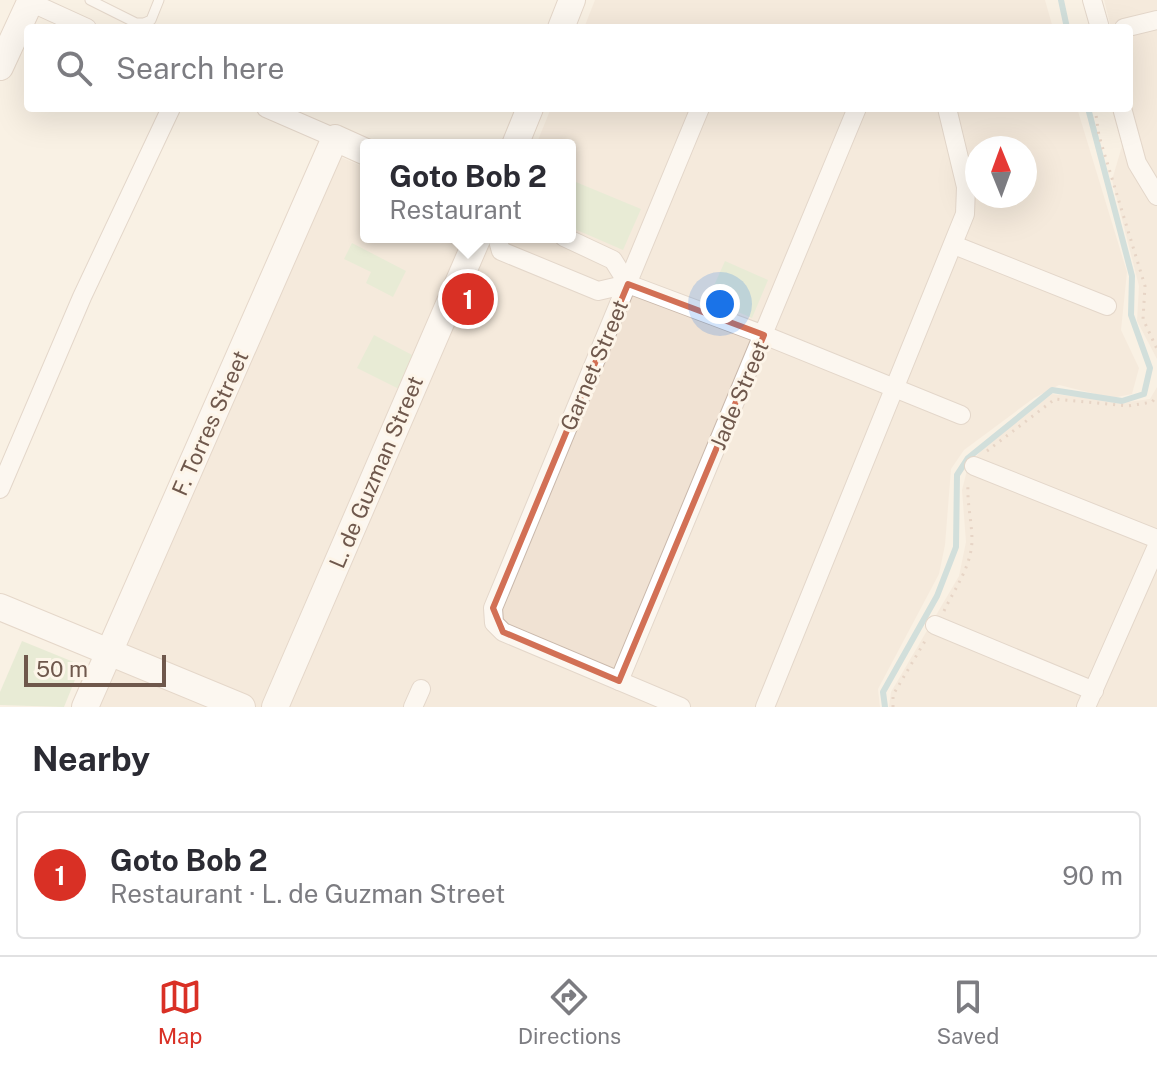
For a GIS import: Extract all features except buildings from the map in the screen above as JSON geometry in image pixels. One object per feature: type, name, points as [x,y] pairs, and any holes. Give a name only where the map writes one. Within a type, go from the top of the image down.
[{"type":"street","points":[[563,24],[572,0]]},
{"type":"street","points":[[1092,0],[1099,24]]},
{"type":"street","points":[[0,67],[31,1],[79,24]]},
{"type":"street","points":[[1133,26],[1157,20]]},
{"type":"street","points":[[0,489],[82,297],[169,112]]},
{"type":"street","points":[[275,112],[360,149]]},
{"type":"street","points":[[517,139],[528,112]]},
{"type":"street","name":"Garnet Street","points":[[619,681],[503,632],[494,623],[493,608],[698,112]]},
{"type":"street","name":"Jade Street","points":[[619,681],[855,112]]},
{"type":"street","points":[[765,707],[965,214],[967,201],[948,112]]},
{"type":"street","points":[[1123,112],[1137,163],[1157,196]]},
{"type":"street","name":"F. Torres Street","points":[[85,707],[335,138]]},
{"type":"street","name":"L. de Guzman Street","points":[[275,707],[475,243]]},
{"type":"street","points":[[499,243],[501,251],[598,291],[628,284],[961,415]]},
{"type":"street","points":[[576,243],[613,260],[628,284]]},
{"type":"street","points":[[954,245],[1107,306]]},
{"type":"street","points":[[974,466],[1157,539]]},
{"type":"street","points":[[935,625],[1090,699],[1157,546]]},
{"type":"street","points":[[0,607],[242,707]]},
{"type":"street","points":[[619,681],[681,707]]},
{"type":"lane","points":[[90,0],[136,23],[151,20],[159,0]]},
{"type":"path","points":[[1096,112],[1099,136],[1145,286],[1143,319],[1157,349]]},
{"type":"path","points":[[893,707],[893,695],[963,578],[972,543],[968,481],[974,466],[990,447],[1055,399],[1128,406],[1152,402],[1157,396]]},
{"type":"highlighted area","points":[[628,284],[764,335],[619,681],[503,632],[493,608]]},
{"type":"shaded area","points":[[595,0],[1045,0],[1052,24],[586,24]]},
{"type":"shaded area","points":[[1104,0],[1157,0],[1157,359],[1137,321],[1139,286],[1112,180],[1133,112],[1133,24],[1110,24]]},
{"type":"shaded area","points":[[549,112],[1078,112],[1127,272],[1121,330],[1139,368],[1132,394],[1112,398],[1059,385],[1034,398],[964,450],[951,469],[945,545],[939,574],[878,689],[880,707],[95,707],[336,155],[360,165],[360,243],[489,243],[492,254],[497,243],[576,243],[576,139],[538,139]]},
{"type":"shaded area","points":[[1157,387],[1157,707],[889,707],[891,692],[959,576],[966,542],[962,490],[968,466],[987,444],[1052,394],[1127,402],[1150,399]]},
{"type":"green space","points":[[576,182],[641,209],[623,250],[576,230]]},
{"type":"green space","points":[[352,243],[406,271],[393,297],[366,283],[371,272],[344,259]]},
{"type":"green space","points":[[725,261],[768,280],[752,318],[708,299]]},
{"type":"green space","points":[[374,335],[416,357],[399,389],[357,368]]},
{"type":"green space","points":[[22,641],[81,665],[64,707],[0,705],[0,692]]},
{"type":"waterway","points":[[1061,0],[1066,24]]},
{"type":"waterway","points":[[885,707],[883,692],[937,596],[956,547],[957,475],[968,458],[1052,390],[1122,401],[1144,394],[1150,368],[1131,315],[1132,276],[1089,112]]},
{"type":"place","name":"Goto Bob 2","points":[[468,299]]}]
